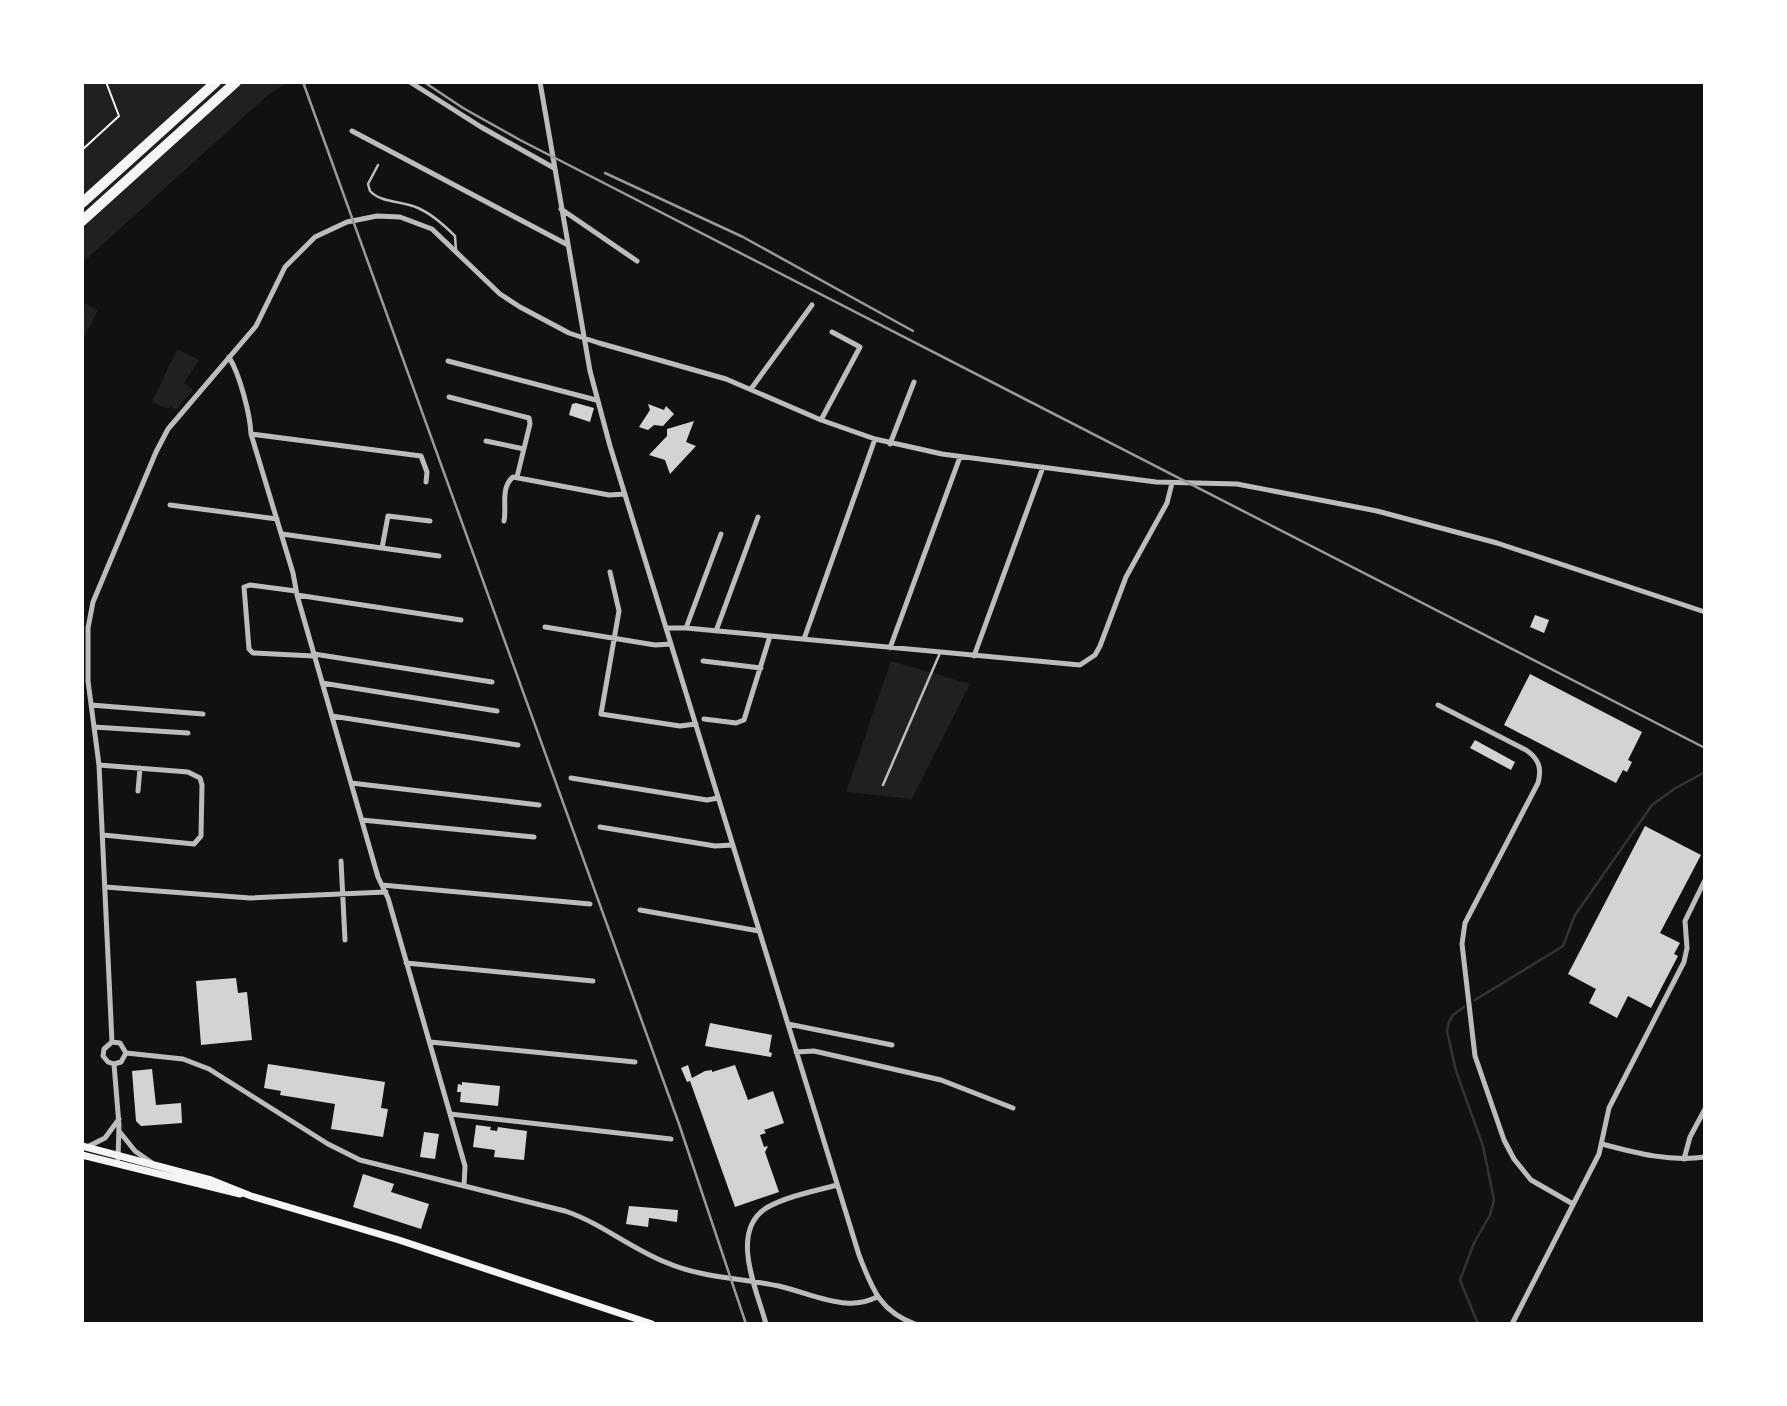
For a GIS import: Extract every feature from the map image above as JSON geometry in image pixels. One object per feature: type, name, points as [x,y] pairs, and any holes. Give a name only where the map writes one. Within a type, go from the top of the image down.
[{"type":"highway","points":[[82,203],[216,82]]},
{"type":"highway","points":[[82,221],[236,82]]},
{"type":"main road","points":[[85,1146],[118,1159],[223,1191],[251,1196]]},
{"type":"main road","points":[[82,1155],[155,1164],[211,1180],[251,1196],[399,1240],[652,1324]]},
{"type":"street","points":[[410,82],[481,127],[554,168]]},
{"type":"street","points":[[540,82],[596,400],[859,1255],[877,1297],[892,1314],[915,1324]]},
{"type":"street","points":[[352,131],[568,245]]},
{"type":"street","points":[[561,209],[637,261]]},
{"type":"street","points":[[112,1042],[99,765],[87,647],[89,614],[160,442],[261,319],[276,282],[290,260],[315,237],[329,229],[371,216],[400,217],[432,229],[507,299],[584,339],[711,374],[821,420],[890,444],[960,457],[1172,483],[1237,484],[1407,518],[1529,553],[1705,612]]},
{"type":"street","points":[[751,389],[812,304]]},
{"type":"street","points":[[821,420],[860,347],[832,332]]},
{"type":"street","points":[[229,358],[250,420],[251,434],[282,534],[296,593],[351,783],[430,1042],[465,1166],[464,1186]]},
{"type":"street","points":[[448,362],[596,400]]},
{"type":"street","points":[[890,444],[914,382]]},
{"type":"street","points":[[449,397],[529,418],[530,425],[517,477]]},
{"type":"street","points":[[251,434],[421,456],[427,472],[426,482]]},
{"type":"street","points":[[804,639],[875,439]]},
{"type":"street","points":[[486,441],[523,449]]},
{"type":"street","points":[[890,648],[960,457]]},
{"type":"street","points":[[974,656],[1043,467]]},
{"type":"street","points":[[504,521],[507,483],[517,477],[609,495],[625,494]]},
{"type":"street","points":[[666,628],[1080,665],[1088,661],[1100,646],[1126,578],[1167,503],[1172,483]]},
{"type":"street","points":[[170,505],[277,519]]},
{"type":"street","points":[[382,548],[388,516],[430,522]]},
{"type":"street","points":[[716,631],[758,517]]},
{"type":"street","points":[[282,534],[439,556]]},
{"type":"street","points":[[687,628],[721,534]]},
{"type":"street","points":[[610,572],[619,606],[601,714],[680,726],[696,724]]},
{"type":"street","points":[[461,620],[250,585],[244,587],[249,649],[253,653],[314,655],[492,682]]},
{"type":"street","points":[[545,627],[655,645],[671,644]]},
{"type":"street","points":[[705,719],[736,723],[744,720],[770,636]]},
{"type":"street","points":[[703,661],[761,668]]},
{"type":"street","points":[[322,683],[497,711]]},
{"type":"street","points":[[91,705],[203,714]]},
{"type":"street","points":[[1438,705],[1526,750],[1539,764],[1541,772],[1538,783],[1465,923],[1462,934],[1463,957],[1475,1056],[1509,1150],[1531,1180],[1573,1204]]},
{"type":"street","points":[[332,716],[518,745]]},
{"type":"street","points":[[94,727],[188,733]]},
{"type":"street","points":[[99,765],[188,772],[200,778],[202,785],[198,841],[189,845],[103,835]]},
{"type":"street","points":[[138,791],[140,768]]},
{"type":"street","points":[[571,778],[707,800],[718,798]]},
{"type":"street","points":[[351,783],[539,805]]},
{"type":"street","points":[[362,820],[534,837]]},
{"type":"street","points":[[600,827],[715,846],[733,845]]},
{"type":"street","points":[[341,861],[345,940]]},
{"type":"street","points":[[1511,1324],[1602,1144],[1609,1108],[1685,962],[1685,921],[1705,880]]},
{"type":"street","points":[[382,885],[590,904]]},
{"type":"street","points":[[106,887],[250,898],[386,892]]},
{"type":"street","points":[[640,910],[759,931]]},
{"type":"street","points":[[406,963],[593,981]]},
{"type":"street","points":[[788,1024],[892,1045]]},
{"type":"street","points":[[112,1042],[120,1043],[125,1053],[121,1062],[114,1064],[103,1056],[106,1045],[112,1042]]},
{"type":"street","points":[[430,1042],[635,1062]]},
{"type":"street","points":[[796,1052],[814,1051],[930,1077],[1013,1108]]},
{"type":"street","points":[[125,1053],[163,1055],[201,1066],[344,1152],[381,1166],[579,1215],[656,1258],[685,1269],[783,1287],[841,1303],[861,1303],[877,1297]]},
{"type":"street","points":[[114,1064],[119,1119],[118,1159]]},
{"type":"street","points":[[1684,1159],[1690,1137],[1705,1109]]},
{"type":"street","points":[[450,1114],[671,1139]]},
{"type":"street","points":[[85,1146],[103,1141],[119,1119]]},
{"type":"street","points":[[119,1131],[135,1152],[155,1164]]},
{"type":"street","points":[[1602,1144],[1623,1150],[1684,1159],[1705,1157]]},
{"type":"street","points":[[766,1324],[747,1246],[748,1234],[757,1216],[773,1205],[837,1185]]},
{"type":"lane","points":[[378,165],[368,184],[370,191],[380,198],[418,207],[435,218],[455,236],[456,251]]},
{"type":"lane","points":[[883,785],[940,653]]},
{"type":"path","points":[[82,150],[119,116],[106,82]]},
{"type":"shaded area","points":[[82,82],[288,82],[268,95],[82,263]]},
{"type":"shaded area","points":[[82,302],[98,310],[82,342]]},
{"type":"shaded area","points":[[177,349],[199,360],[184,383],[193,390],[176,410],[171,406],[168,409],[152,402]]},
{"type":"shaded area","points":[[891,661],[970,684],[912,799],[846,792]]},
{"type":"building","points":[[572,404],[594,408],[590,422],[569,415]]},
{"type":"building","points":[[648,404],[664,410],[666,406],[674,414],[663,426],[654,425],[648,430],[639,427],[650,410]]},
{"type":"building","points":[[694,421],[686,442],[696,446],[670,474],[665,460],[649,455],[667,436],[667,429]]},
{"type":"building","points":[[1535,615],[1549,620],[1544,633],[1530,627]]},
{"type":"building","points":[[1530,674],[1642,732],[1628,760],[1632,762],[1627,772],[1623,770],[1616,783],[1504,725]]},
{"type":"building","points":[[1475,740],[1515,762],[1511,770],[1470,748]]},
{"type":"building","points":[[1645,826],[1701,855],[1660,933],[1680,943],[1674,954],[1678,956],[1651,1008],[1628,996],[1617,1018],[1589,1003],[1596,989],[1568,974]]},
{"type":"building","points":[[236,978],[238,993],[247,992],[252,1040],[201,1045],[196,981]]},
{"type":"building","points":[[710,1023],[772,1035],[769,1052],[772,1053],[771,1057],[705,1046]]},
{"type":"building","points":[[268,1064],[385,1082],[381,1108],[388,1109],[383,1137],[331,1129],[335,1104],[280,1095],[281,1091],[264,1088]]},
{"type":"building","points":[[688,1065],[692,1078],[705,1071],[712,1072],[735,1065],[748,1100],[773,1091],[784,1123],[764,1130],[766,1133],[760,1135],[764,1147],[768,1146],[765,1152],[779,1192],[735,1207],[690,1081],[687,1082],[681,1068]]},
{"type":"building","points":[[152,1069],[156,1105],[181,1103],[182,1123],[141,1126],[136,1121],[132,1071]]},
{"type":"building","points":[[462,1082],[500,1086],[498,1106],[460,1102],[461,1092],[457,1092],[458,1084],[462,1085]]},
{"type":"building","points":[[476,1125],[491,1127],[490,1130],[497,1131],[498,1127],[527,1131],[524,1160],[494,1157],[495,1150],[473,1147]]},
{"type":"building","points":[[424,1132],[439,1134],[435,1159],[420,1157]]},
{"type":"building","points":[[363,1174],[394,1184],[391,1192],[429,1204],[421,1229],[353,1207]]},
{"type":"building","points":[[629,1206],[678,1210],[677,1222],[649,1218],[648,1227],[626,1224]]},
{"type":"waterway","points":[[1475,1000],[1563,946],[1575,915],[1652,805],[1705,772]]},
{"type":"waterway","points":[[1464,1007],[1453,1015],[1447,1031],[1456,1071],[1483,1146],[1494,1200],[1490,1215],[1474,1243],[1460,1280],[1478,1324]]},
{"type":"railway","points":[[303,82],[679,1124],[746,1324]]},
{"type":"railway","points":[[424,82],[520,140],[1705,748]]},
{"type":"railway","points":[[605,173],[743,237],[913,331]]}]
